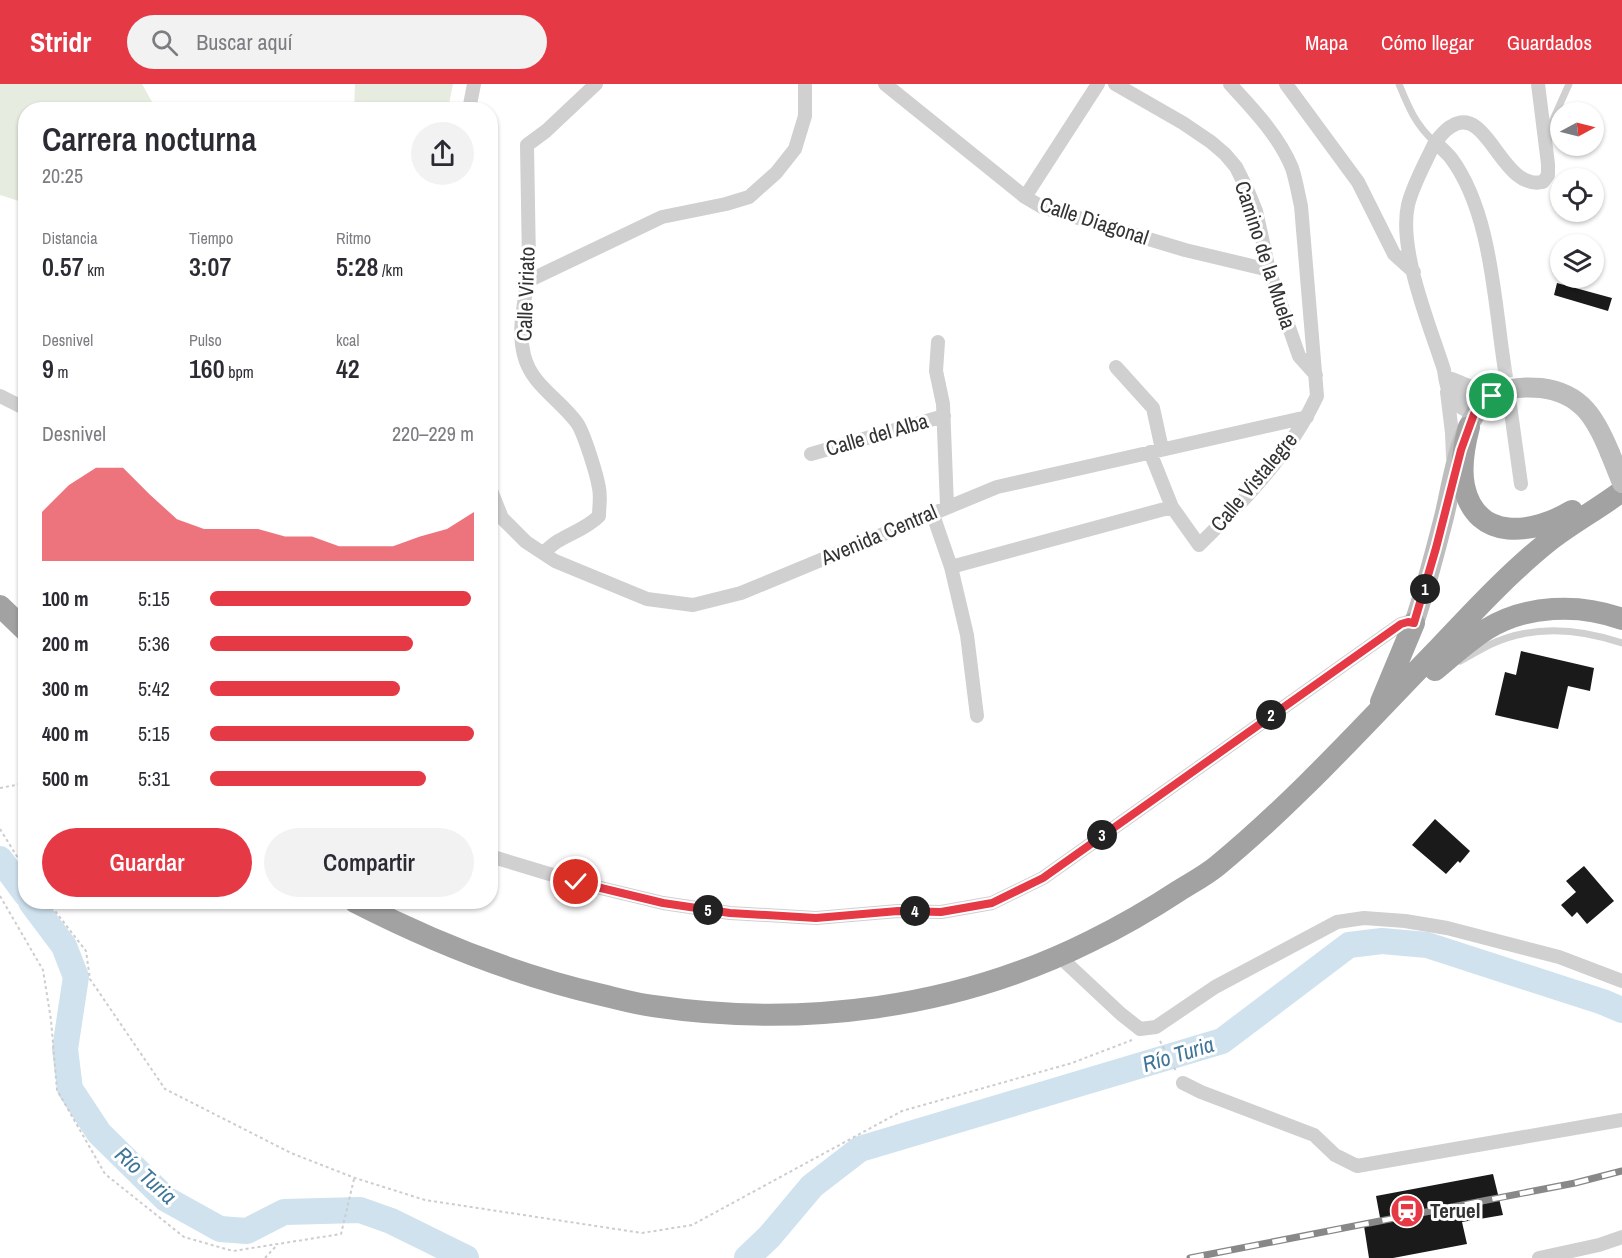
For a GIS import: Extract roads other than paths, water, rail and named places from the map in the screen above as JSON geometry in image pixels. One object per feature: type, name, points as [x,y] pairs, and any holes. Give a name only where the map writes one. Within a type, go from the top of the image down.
[{"type":"highway","points":[[1472,421],[1462,462],[1463,485],[1477,512],[1494,525],[1521,530],[1554,522],[1595,495],[1622,482]]},
{"type":"highway","points":[[369,909],[397,923],[519,972],[575,989],[650,1006],[733,1015],[808,1015],[882,1007],[941,996],[1001,979],[1060,957],[1137,918],[1214,869],[1274,817],[1376,715],[1486,599],[1548,542],[1622,491]]},
{"type":"highway","points":[[0,606],[18,623]]},
{"type":"highway","points":[[1402,686],[1425,678],[1488,628],[1522,614],[1542,610],[1572,609],[1603,613],[1622,619]]},
{"type":"highway","points":[[1376,715],[1414,623]]},
{"type":"main road","points":[[1414,623],[1472,421],[1492,396],[1502,391],[1512,396],[1527,387],[1548,389],[1571,397],[1592,416],[1622,482]]},
{"type":"street","points":[[470,102],[474,84]]},
{"type":"street","name":"Calle Viriato","points":[[543,553],[558,541],[591,524],[599,516],[600,489],[578,424],[532,376],[524,355],[521,328],[523,300],[528,281],[527,145],[546,131],[596,84]]},
{"type":"street","points":[[528,281],[662,217],[726,204],[749,196],[776,173],[795,149],[805,116],[805,84]]},
{"type":"street","name":"Calle Diagonal","points":[[885,84],[1025,197],[1042,207],[1185,250],[1269,270]]},
{"type":"street","points":[[1025,197],[1098,84]]},
{"type":"street","name":"Camino de la Muela","points":[[1115,84],[1182,123],[1225,154],[1236,167],[1256,211],[1269,270],[1299,356],[1316,375]]},
{"type":"street","name":"Calle Vistalegre","points":[[1172,507],[1199,545],[1230,515],[1273,465],[1308,417],[1317,396],[1301,206],[1297,184],[1292,168],[1271,132],[1230,84]]},
{"type":"street","points":[[1286,84],[1358,182],[1394,254],[1414,272]]},
{"type":"street","points":[[1472,421],[1450,397],[1447,378],[1414,272],[1406,233],[1408,204],[1435,142],[1452,126],[1463,122],[1474,125],[1485,135],[1521,179],[1534,184],[1543,182],[1548,175],[1538,84]]},
{"type":"street","points":[[1435,142],[1450,158],[1470,191],[1475,206],[1487,250],[1504,364]]},
{"type":"street","points":[[938,342],[936,371],[944,416],[946,507]]},
{"type":"street","points":[[951,567],[1172,507],[1156,451],[1154,408],[1116,367]]},
{"type":"street","points":[[1447,378],[1476,389],[1491,390],[1512,396],[1521,484]]},
{"type":"street","points":[[1447,378],[1452,433],[1452,485]]},
{"type":"street","points":[[0,396],[18,405]]},
{"type":"street","name":"Calle del Alba","points":[[811,454],[944,416]]},
{"type":"street","name":"Avenida Central","points":[[498,508],[502,518],[526,542],[555,561],[647,599],[693,605],[741,593],[997,487],[1308,417]]},
{"type":"street","points":[[932,512],[951,567],[968,635],[977,716]]},
{"type":"street","points":[[498,858],[576,882],[663,903],[730,913],[816,918],[898,911],[941,912],[992,903],[1043,878],[1401,624],[1414,623]]},
{"type":"street","points":[[1060,957],[1140,1029],[1156,1027],[1215,987],[1314,933],[1337,922],[1364,918],[1405,921],[1447,928],[1559,957],[1622,981]]},
{"type":"street","points":[[1184,1083],[1201,1092],[1314,1135],[1335,1155],[1357,1166],[1622,1120]]},
{"type":"street","points":[[1548,1257],[1622,1237]]},
{"type":"lane","points":[[1399,84],[1409,110],[1422,131],[1435,142]]},
{"type":"lane","points":[[1545,138],[1569,84]]},
{"type":"lane","points":[[1443,663],[1460,662],[1487,646],[1509,637],[1545,630],[1576,631],[1622,643]]},
{"type":"waterway","name":"Río Turia","points":[[0,859],[18,883]]},
{"type":"waterway","name":"Río Turia","points":[[36,909],[64,946],[76,977],[65,1049],[70,1089],[99,1133],[166,1199],[220,1229],[247,1231],[284,1212],[360,1210],[391,1221],[466,1258]]},
{"type":"waterway","name":"Río Turia","points":[[747,1258],[769,1237],[812,1186],[860,1149],[1222,1041],[1349,945],[1382,941],[1427,945],[1622,1010]]},
{"type":"tunnel","points":[[1504,364],[1509,398]]},
{"type":"railway","points":[[1190,1258],[1575,1183],[1622,1171]]},
{"type":"place","name":"Teruel","points":[[1407,1211]]}]
